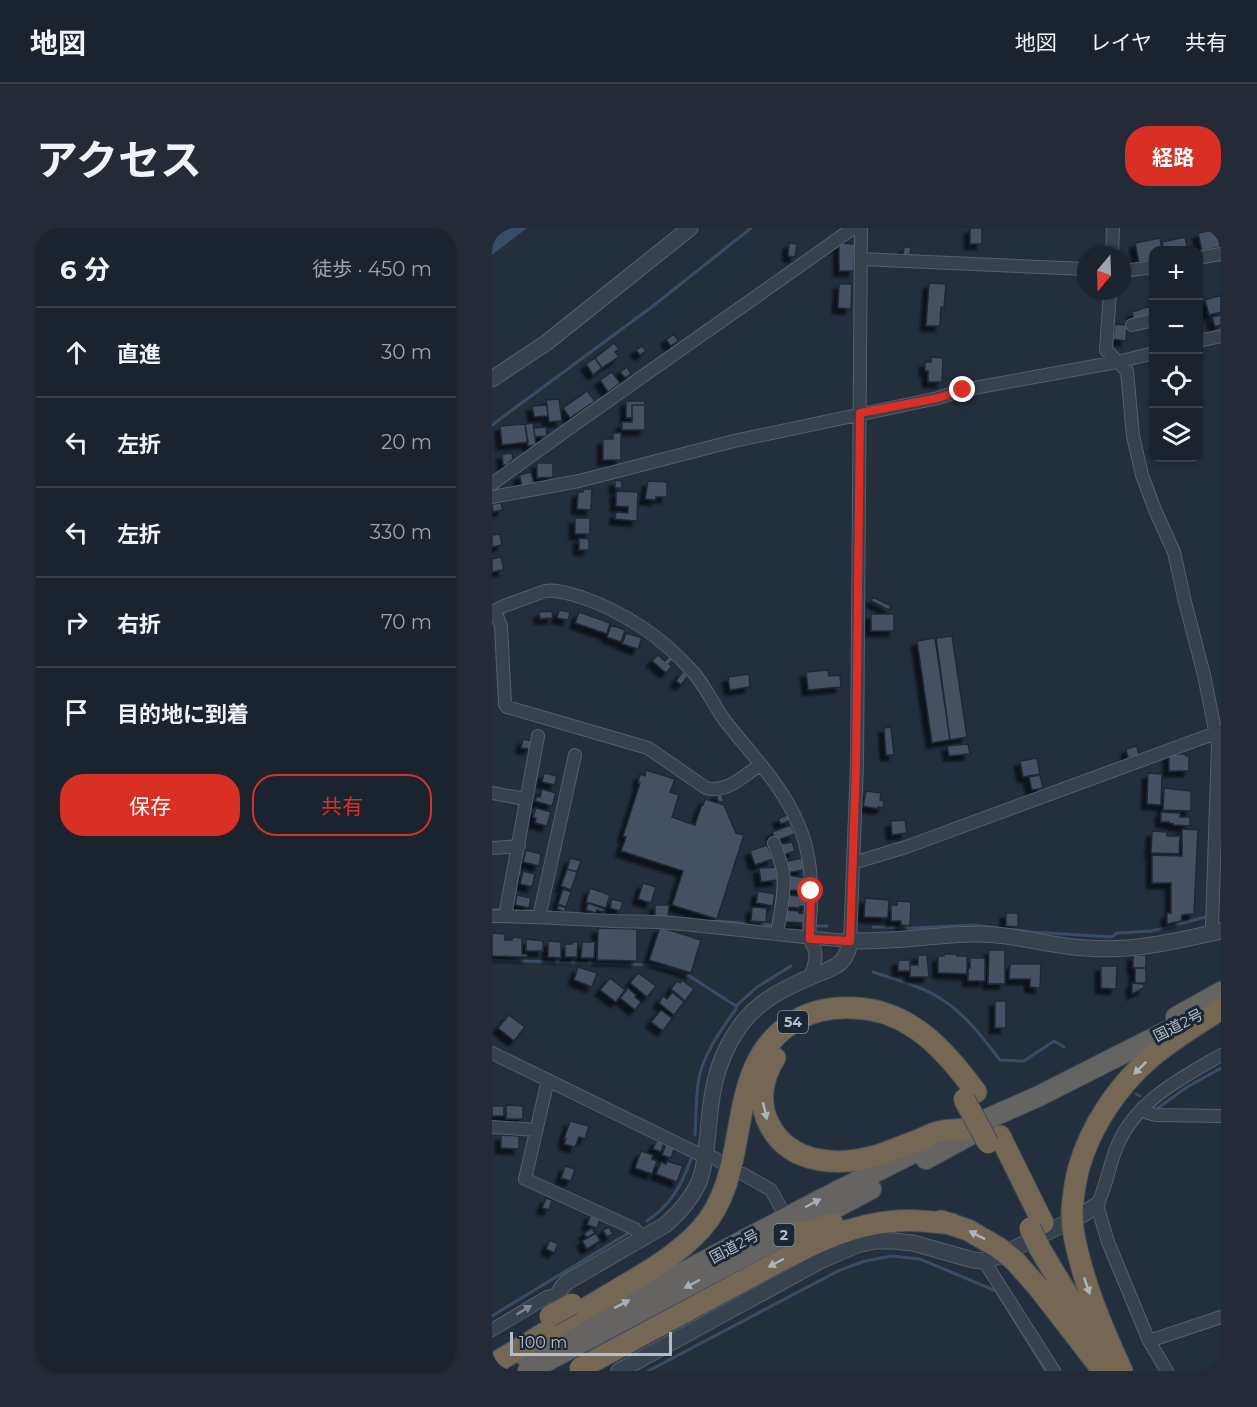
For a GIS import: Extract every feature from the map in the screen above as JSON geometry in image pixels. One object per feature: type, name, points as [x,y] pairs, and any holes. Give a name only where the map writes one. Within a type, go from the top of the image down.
[{"type":"highway","points":[[1106,1063],[1154,1028],[1221,992]]},
{"type":"highway","name":"国道2号","points":[[496,1371],[818,1201],[937,1141],[1039,1096],[1221,1003]]},
{"type":"highway","name":"54","points":[[492,1365],[654,1267],[688,1242],[700,1230],[719,1203],[730,1176],[745,1095],[755,1068],[769,1044],[789,1024],[802,1017],[845,1007],[862,1008],[892,1016],[907,1023],[933,1041],[954,1064],[1083,1319],[1113,1371]]},
{"type":"highway","points":[[1122,1371],[1104,1333],[1081,1268],[1072,1221],[1075,1183],[1093,1132],[1111,1101],[1134,1073],[1179,1036],[1221,1009]]},
{"type":"highway","points":[[965,1129],[938,1132],[863,1159],[829,1162],[802,1155],[791,1150],[782,1142],[767,1121],[762,1097],[767,1073],[773,1061],[792,1038],[818,1024],[850,1019],[881,1025],[909,1038],[933,1057],[955,1084],[970,1096]]},
{"type":"highway","name":"国道2号","points":[[528,1371],[941,1151],[1039,1096]]},
{"type":"highway","points":[[784,1235],[875,1215],[914,1216],[952,1224],[976,1234],[1038,1287],[1103,1371]]},
{"type":"highway","points":[[492,1350],[561,1307],[681,1242],[711,1217]]},
{"type":"highway","points":[[587,1365],[778,1262],[833,1236],[859,1227],[898,1221],[952,1224]]},
{"type":"street","points":[[492,379],[546,343],[690,228]]},
{"type":"street","points":[[492,484],[853,228]]},
{"type":"street","points":[[561,1307],[560,1290],[567,1282],[665,1225],[679,1213],[690,1198],[699,1180],[705,1156],[715,1080],[723,1056],[736,1032],[750,1014],[780,991],[840,963],[849,948],[856,764],[861,228]]},
{"type":"street","points":[[1112,246],[1113,228]]},
{"type":"street","points":[[1203,257],[1221,254]]},
{"type":"street","points":[[861,259],[1077,269]]},
{"type":"street","points":[[1131,270],[1149,268]]},
{"type":"street","points":[[492,916],[506,912],[540,913],[668,922],[810,939],[850,941],[974,934],[1006,936],[1085,948],[1112,949],[1140,948],[1169,943],[1214,923],[1218,732],[1174,552],[1142,475],[1133,436],[1127,371],[1106,350],[1109,300]]},
{"type":"street","points":[[1132,326],[1149,322]]},
{"type":"street","points":[[1203,340],[1221,336]]},
{"type":"street","points":[[492,497],[579,481],[734,441],[938,398],[963,390],[1150,354]]},
{"type":"street","points":[[760,765],[726,788],[712,790],[648,747],[507,708],[501,626],[493,611],[550,590],[562,592],[597,603],[623,615],[645,629],[695,674],[724,720],[760,765],[789,804],[800,828],[807,850],[810,872],[810,939],[815,952],[810,977]]},
{"type":"street","points":[[853,863],[906,847],[1218,732]]},
{"type":"street","points":[[506,912],[538,736]]},
{"type":"street","points":[[540,913],[576,755]]},
{"type":"street","points":[[492,793],[525,799]]},
{"type":"street","points":[[774,843],[783,869],[784,880],[777,934]]},
{"type":"street","points":[[492,848],[519,846]]},
{"type":"street","points":[[492,1053],[724,1164]]},
{"type":"street","points":[[619,1371],[808,1261],[874,1241],[913,1243],[973,1260],[999,1256],[1080,1216],[1097,1205],[1119,1142],[1142,1108],[1168,1088],[1221,1055]]},
{"type":"street","points":[[548,1080],[525,1179],[635,1229],[643,1239]]},
{"type":"street","points":[[1142,1108],[1156,1115],[1221,1116]]},
{"type":"street","points":[[492,1127],[536,1130]]},
{"type":"street","points":[[742,1174],[771,1190],[782,1210]]},
{"type":"street","points":[[1097,1205],[1107,1242],[1149,1341],[1167,1371]]},
{"type":"street","points":[[999,1256],[1054,1371]]},
{"type":"street","points":[[492,1330],[547,1297],[561,1307]]},
{"type":"street","points":[[1149,1341],[1221,1317]]},
{"type":"water","points":[[492,228],[527,228],[492,255]]},
{"type":"building","points":[[970,228],[982,228],[982,244],[970,244]]},
{"type":"building","points":[[1217,229],[1220,247],[1203,251],[1198,233]]},
{"type":"building","points":[[1185,237],[1187,246],[1163,246],[1162,242]]},
{"type":"building","points":[[1160,238],[1161,246],[1149,246],[1149,261],[1139,263],[1135,243]]},
{"type":"building","points":[[789,243],[797,244],[795,257],[788,256]]},
{"type":"building","points":[[839,243],[855,244],[854,271],[839,271]]},
{"type":"building","points":[[904,247],[911,247],[910,255],[903,255]]},
{"type":"building","points":[[929,283],[946,284],[940,326],[926,326]]},
{"type":"building","points":[[839,284],[852,284],[851,309],[838,308]]},
{"type":"building","points":[[1221,295],[1221,312],[1209,315],[1205,300]]},
{"type":"building","points":[[1149,306],[1149,319],[1135,324],[1132,312]]},
{"type":"building","points":[[1221,315],[1221,325],[1215,327],[1212,317]]},
{"type":"building","points":[[1115,324],[1127,325],[1126,341],[1113,339]]},
{"type":"building","points":[[674,334],[678,341],[671,346],[666,340]]},
{"type":"building","points":[[614,343],[619,349],[615,352],[619,357],[602,368],[595,358]]},
{"type":"building","points":[[642,346],[646,351],[640,355],[636,350]]},
{"type":"building","points":[[931,357],[943,358],[942,382],[928,382],[925,362],[931,362]]},
{"type":"building","points":[[595,358],[602,368],[593,375],[586,364]]},
{"type":"building","points":[[627,367],[631,374],[625,378],[620,372]]},
{"type":"building","points":[[612,372],[620,383],[608,392],[600,380]]},
{"type":"building","points":[[587,391],[595,401],[570,418],[563,408]]},
{"type":"building","points":[[559,399],[562,421],[549,422],[546,400]]},
{"type":"building","points":[[626,401],[645,401],[645,405],[632,405],[632,418],[626,418]]},
{"type":"building","points":[[547,405],[548,416],[534,417],[532,406]]},
{"type":"building","points":[[632,405],[645,405],[645,430],[622,430],[622,422],[632,422]]},
{"type":"building","points":[[533,423],[536,445],[528,446],[525,424]]},
{"type":"building","points":[[525,424],[528,442],[502,445],[500,426]]},
{"type":"building","points":[[546,427],[547,436],[535,437],[534,428]]},
{"type":"building","points":[[613,433],[621,433],[621,460],[603,460],[603,439],[613,439]]},
{"type":"building","points":[[512,453],[513,459],[507,465],[503,465],[502,454]]},
{"type":"building","points":[[537,463],[553,463],[553,477],[537,478]]},
{"type":"building","points":[[531,472],[534,483],[522,486],[519,475]]},
{"type":"building","points":[[615,480],[622,481],[622,488],[615,488]]},
{"type":"building","points":[[648,481],[667,482],[667,497],[656,497],[656,500],[645,499]]},
{"type":"building","points":[[584,489],[592,489],[591,510],[577,509],[578,492],[583,492]]},
{"type":"building","points":[[616,491],[638,492],[637,521],[615,519],[616,512],[628,513],[628,507],[616,506]]},
{"type":"building","points":[[501,503],[503,510],[493,512],[492,504]]},
{"type":"building","points":[[575,518],[590,518],[590,534],[575,534]]},
{"type":"building","points":[[500,534],[502,545],[492,547],[492,535]]},
{"type":"building","points":[[579,538],[589,539],[589,550],[579,550]]},
{"type":"building","points":[[501,557],[504,570],[492,572],[492,559]]},
{"type":"building","points":[[873,597],[891,606],[889,610],[871,601]]},
{"type":"building","points":[[559,610],[570,612],[568,620],[557,618]]},
{"type":"building","points":[[552,611],[553,618],[540,619],[539,612]]},
{"type":"building","points":[[579,612],[610,623],[607,634],[575,623]]},
{"type":"building","points":[[871,614],[894,614],[894,631],[871,631]]},
{"type":"building","points":[[611,625],[625,630],[621,642],[607,637]]},
{"type":"building","points":[[626,633],[642,638],[638,649],[622,644]]},
{"type":"building","points":[[952,636],[967,737],[950,740],[936,638]]},
{"type":"building","points":[[935,638],[950,740],[932,743],[917,641]]},
{"type":"building","points":[[658,655],[665,661],[669,656],[673,660],[669,664],[672,666],[666,673],[652,661]]},
{"type":"building","points":[[828,670],[829,676],[840,675],[841,687],[808,690],[806,672]]},
{"type":"building","points":[[683,671],[688,676],[681,685],[676,681]]},
{"type":"building","points":[[749,674],[750,687],[730,690],[728,677]]},
{"type":"building","points":[[891,727],[894,755],[886,755],[884,728]]},
{"type":"building","points":[[523,739],[532,741],[530,749],[521,748]]},
{"type":"building","points":[[968,744],[970,754],[949,756],[947,746]]},
{"type":"building","points":[[1137,746],[1139,756],[1128,758],[1126,749]]},
{"type":"building","points":[[1169,754],[1189,756],[1189,771],[1169,771]]},
{"type":"building","points":[[1037,758],[1040,774],[1023,777],[1020,761]]},
{"type":"building","points":[[646,770],[675,779],[670,792],[679,795],[672,817],[695,825],[705,799],[724,805],[736,833],[744,835],[717,919],[672,905],[683,871],[621,851],[626,837],[623,836],[640,783],[638,783],[640,774],[645,776]]},
{"type":"building","points":[[544,773],[557,776],[555,785],[542,782]]},
{"type":"building","points":[[1148,773],[1162,774],[1161,805],[1147,804]]},
{"type":"building","points":[[1040,775],[1043,788],[1032,790],[1029,777]]},
{"type":"building","points":[[1164,788],[1191,791],[1191,811],[1163,810]]},
{"type":"building","points":[[542,789],[556,793],[552,806],[535,801],[537,796],[540,797]]},
{"type":"building","points":[[866,791],[881,793],[880,800],[884,801],[883,808],[863,806]]},
{"type":"building","points":[[721,793],[724,801],[719,803],[716,794]]},
{"type":"building","points":[[536,808],[551,812],[547,826],[535,823],[536,818],[533,817]]},
{"type":"building","points":[[1161,812],[1180,813],[1180,817],[1190,817],[1190,826],[1161,822]]},
{"type":"building","points":[[789,814],[792,820],[781,824],[778,819]]},
{"type":"building","points":[[905,820],[907,833],[892,835],[891,821]]},
{"type":"building","points":[[791,825],[795,834],[775,841],[772,832]]},
{"type":"building","points":[[1182,829],[1198,830],[1194,914],[1182,915],[1181,921],[1167,924],[1167,913],[1171,913],[1171,883],[1152,883],[1152,855],[1182,856]]},
{"type":"building","points":[[1152,831],[1167,832],[1167,836],[1180,836],[1179,854],[1151,853]]},
{"type":"building","points":[[792,842],[795,851],[780,856],[776,845]]},
{"type":"building","points":[[767,845],[773,859],[755,865],[750,851]]},
{"type":"building","points":[[526,850],[541,854],[539,866],[523,862]]},
{"type":"building","points":[[570,858],[581,861],[577,872],[567,869]]},
{"type":"building","points":[[802,858],[804,870],[786,873],[784,862]]},
{"type":"building","points":[[777,867],[778,880],[761,882],[759,868]]},
{"type":"building","points":[[567,869],[577,872],[571,890],[561,886]]},
{"type":"building","points":[[523,871],[535,874],[532,887],[520,884]]},
{"type":"building","points":[[788,875],[807,878],[807,891],[787,890]]},
{"type":"building","points":[[643,883],[656,887],[651,903],[638,899]]},
{"type":"building","points":[[590,888],[610,895],[606,908],[586,902]]},
{"type":"building","points":[[563,889],[571,892],[566,907],[558,904]]},
{"type":"building","points":[[758,891],[775,894],[773,906],[756,903]]},
{"type":"building","points":[[517,895],[531,898],[529,908],[515,905]]},
{"type":"building","points":[[786,895],[807,898],[806,907],[786,907]]},
{"type":"building","points":[[865,898],[889,900],[888,918],[864,917]]},
{"type":"building","points":[[612,899],[623,902],[620,911],[610,908]]},
{"type":"building","points":[[897,901],[911,902],[910,926],[901,925],[901,921],[891,921],[891,905],[897,905]]},
{"type":"building","points":[[588,903],[605,909],[604,912],[597,910],[596,913],[586,910]]},
{"type":"building","points":[[559,905],[566,908],[565,912],[557,909]]},
{"type":"building","points":[[655,905],[669,905],[668,917],[655,917]]},
{"type":"building","points":[[752,907],[767,908],[766,922],[751,921]]},
{"type":"building","points":[[785,910],[807,914],[807,923],[784,922]]},
{"type":"building","points":[[1006,913],[1018,913],[1018,927],[1006,926]]},
{"type":"building","points":[[660,927],[701,940],[691,973],[649,960]]},
{"type":"building","points":[[598,928],[637,929],[637,961],[597,960]]},
{"type":"building","points":[[492,933],[505,934],[505,940],[512,940],[513,937],[522,938],[522,954],[527,954],[527,957],[492,956]]},
{"type":"building","points":[[526,939],[543,941],[543,951],[526,951]]},
{"type":"building","points":[[548,941],[561,942],[561,958],[548,957]]},
{"type":"building","points":[[572,942],[578,942],[577,957],[565,957],[565,944],[572,944]]},
{"type":"building","points":[[582,942],[595,942],[594,958],[581,958]]},
{"type":"building","points":[[989,950],[1005,950],[1005,984],[988,984]]},
{"type":"building","points":[[944,954],[967,956],[967,974],[938,973],[938,956],[944,956]]},
{"type":"building","points":[[918,955],[927,955],[929,977],[910,977],[910,965],[918,965]]},
{"type":"building","points":[[1133,955],[1146,955],[1146,968],[1133,968]]},
{"type":"building","points":[[970,958],[985,958],[985,981],[968,981]]},
{"type":"building","points":[[898,960],[910,960],[910,971],[898,971]]},
{"type":"building","points":[[1010,964],[1041,964],[1040,988],[1030,987],[1030,979],[1009,979]]},
{"type":"building","points":[[1101,966],[1117,966],[1116,989],[1101,988]]},
{"type":"building","points":[[578,967],[597,973],[592,987],[574,980]]},
{"type":"building","points":[[1135,968],[1146,968],[1146,983],[1135,983]]},
{"type":"building","points":[[638,973],[656,986],[647,997],[630,983]]},
{"type":"building","points":[[610,978],[625,990],[616,1002],[600,990]]},
{"type":"building","points":[[682,980],[694,989],[685,1001],[671,989],[677,981],[680,983]]},
{"type":"building","points":[[1132,983],[1144,984],[1144,988],[1132,994]]},
{"type":"building","points":[[628,988],[641,1002],[635,1010],[620,998]]},
{"type":"building","points":[[672,992],[684,1002],[674,1015],[659,1003],[663,996],[667,999]]},
{"type":"building","points":[[995,1001],[1006,1001],[1006,1028],[995,1028]]},
{"type":"building","points":[[661,1010],[672,1018],[663,1031],[651,1022]]},
{"type":"building","points":[[509,1015],[525,1027],[514,1041],[498,1028]]},
{"type":"building","points":[[506,1105],[523,1106],[523,1119],[506,1119]]},
{"type":"building","points":[[492,1106],[504,1106],[504,1116],[492,1116]]},
{"type":"building","points":[[570,1121],[589,1126],[585,1139],[579,1137],[575,1147],[564,1144]]},
{"type":"building","points":[[501,1135],[519,1136],[519,1149],[501,1148]]},
{"type":"building","points":[[657,1140],[664,1143],[661,1152],[653,1149]]},
{"type":"building","points":[[666,1143],[675,1146],[671,1158],[662,1155]]},
{"type":"building","points":[[641,1151],[653,1155],[652,1159],[657,1161],[652,1174],[635,1168]]},
{"type":"building","points":[[667,1161],[683,1166],[677,1182],[656,1174],[661,1162],[666,1164]]},
{"type":"building","points":[[565,1166],[575,1169],[571,1181],[561,1178]]},
{"type":"building","points":[[546,1198],[552,1200],[549,1210],[542,1208]]},
{"type":"building","points":[[591,1213],[601,1217],[597,1228],[587,1225]]},
{"type":"building","points":[[609,1227],[613,1234],[607,1237],[603,1230]]},
{"type":"building","points":[[592,1228],[595,1233],[587,1238],[584,1233]]},
{"type":"building","points":[[596,1233],[600,1241],[587,1249],[582,1241]]},
{"type":"building","points":[[550,1240],[558,1244],[554,1253],[546,1249]]},
{"type":"waterway","points":[[492,425],[653,306],[751,228]]},
{"type":"waterway","points":[[492,910],[502,910]]},
{"type":"waterway","points":[[873,927],[972,925],[1032,932],[1112,937],[1117,933],[1152,931],[1209,916]]},
{"type":"waterway","points":[[715,921],[771,925]]},
{"type":"waterway","points":[[783,925],[805,925]]},
{"type":"waterway","points":[[813,926],[827,926]]},
{"type":"waterway","points":[[492,960],[652,965],[691,977],[736,1006],[757,987],[791,966]]},
{"type":"waterway","points":[[873,972],[922,989],[947,1003],[972,1026],[1000,1060],[1024,1061],[1054,1041],[1064,1047]]},
{"type":"waterway","points":[[695,1135],[697,1089],[703,1063],[736,1006]]},
{"type":"waterway","points":[[1158,1108],[1187,1087],[1221,1068]]},
{"type":"waterway","points":[[1136,1094],[1140,1096]]},
{"type":"waterway","points":[[647,1221],[663,1208],[674,1194],[691,1159]]},
{"type":"waterway","points":[[492,1316],[630,1232]]},
{"type":"waterway","points":[[648,1371],[840,1270],[865,1261],[892,1256],[920,1259],[996,1291],[1046,1371]]},
{"type":"route","points":[[811,891],[810,939],[850,941],[856,764],[860,413],[938,398],[963,390]]}]
